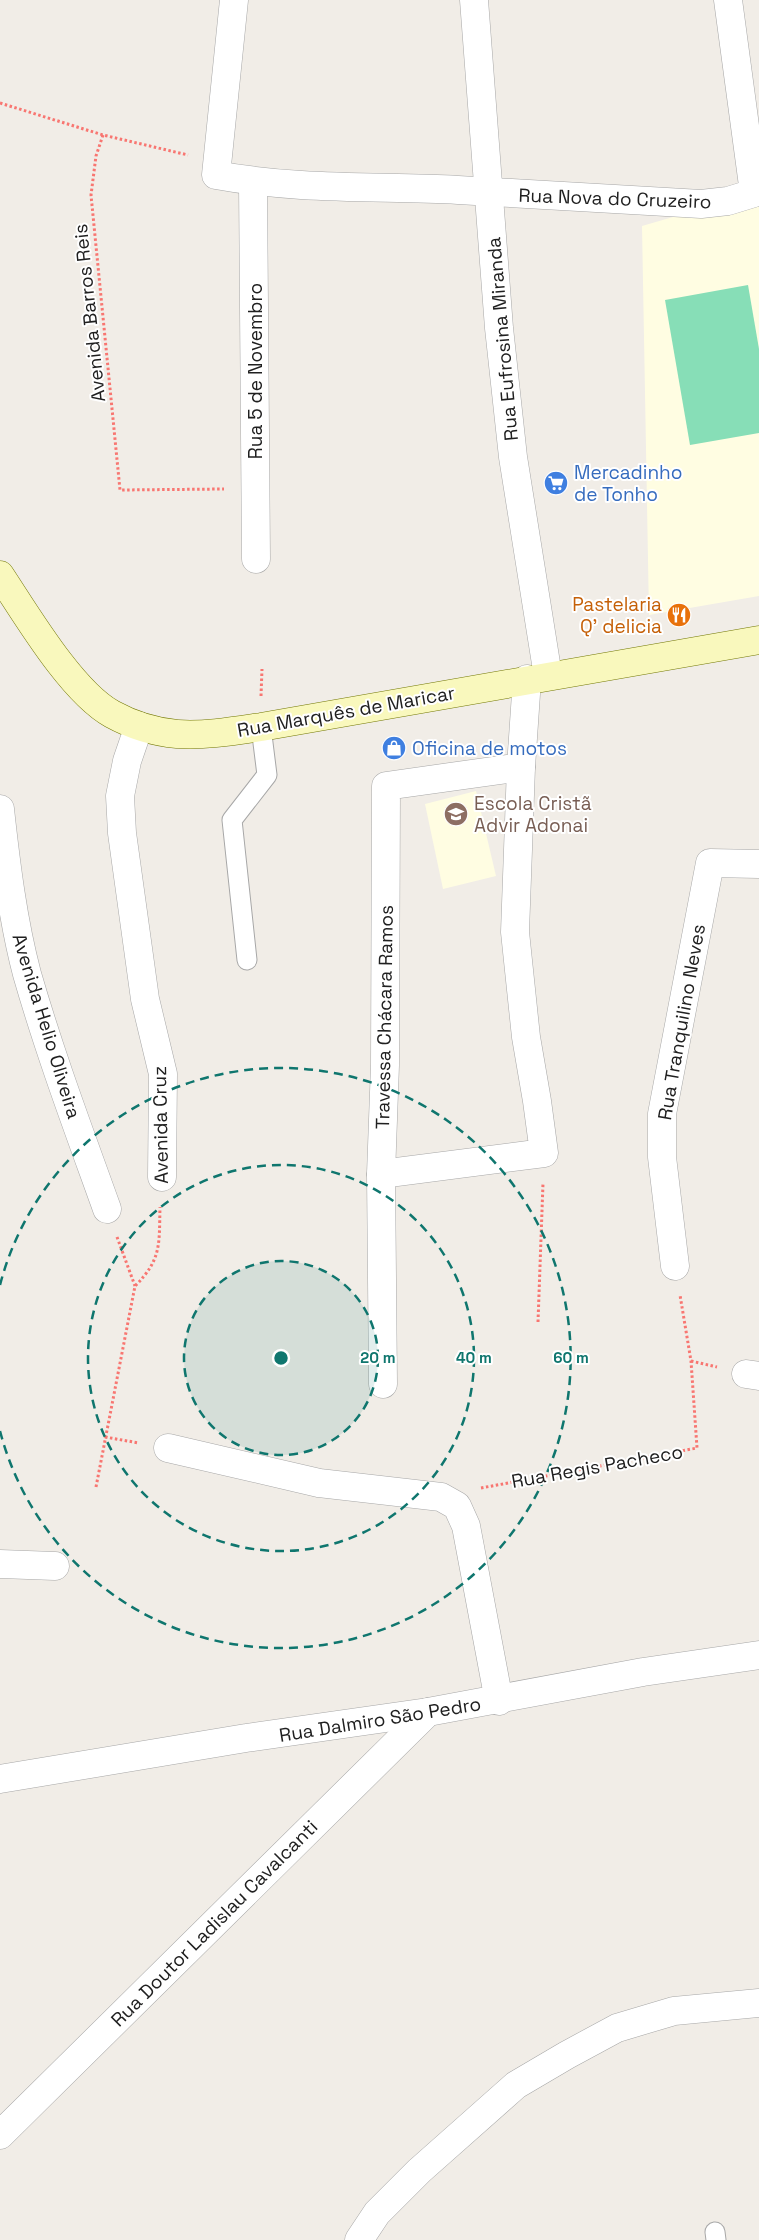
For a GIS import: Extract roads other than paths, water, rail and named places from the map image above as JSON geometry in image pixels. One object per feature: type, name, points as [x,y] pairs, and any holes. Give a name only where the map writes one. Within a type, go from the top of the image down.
[{"type":"main road","name":"Rua Marquês de Maricar","points":[[0,574],[37,632],[86,692],[110,713],[139,726],[178,734],[218,733],[261,727],[759,640]]},
{"type":"street","points":[[234,0],[216,175],[253,182],[312,187],[459,190],[490,194]]},
{"type":"street","name":"Rua Eufrosina Miranda","points":[[474,0],[499,328],[537,678]]},
{"type":"street","name":"Rua Nova do Cruzeiro","points":[[490,194],[700,204],[728,202],[754,193],[728,0]]},
{"type":"street","name":"Rua 5 de Novembro","points":[[253,182],[256,560]]},
{"type":"street","points":[[381,1174],[544,1153],[516,958],[521,767],[537,678]]},
{"type":"street","name":"Avenida Cruz","points":[[139,726],[127,761],[120,796],[122,833],[145,999],[163,1074],[162,1177]]},
{"type":"street","name":"Travessa Chácara Ramos","points":[[383,1384],[381,1174],[386,1037],[386,786],[521,767]]},
{"type":"street","name":"Avenida Helio Oliveira","points":[[0,809],[17,931],[27,973],[56,1066],[107,1209]]},
{"type":"street","name":"Rua Tranquilino Neves","points":[[675,1266],[662,1157],[662,1114],[710,863],[759,864]]},
{"type":"street","points":[[168,1448],[319,1483],[441,1497],[457,1506],[466,1526],[499,1701]]},
{"type":"street","points":[[0,1564],[55,1566]]},
{"type":"street","name":"Rua Dalmiro São Pedro","points":[[0,1779],[246,1738],[499,1701],[643,1672],[759,1655]]},
{"type":"street","name":"Rua Doutor Ladislau Cavalcanti","points":[[0,2135],[428,1712]]},
{"type":"street","points":[[359,2240],[377,2214],[419,2171],[516,2085],[617,2028],[674,2011],[759,2003]]},
{"type":"lane","points":[[247,960],[232,820],[267,775],[261,727]]},
{"type":"place","name":"Mercadinho de Tonho","points":[[556,483]]},
{"type":"place","name":"Pastelaria Q' delicia","points":[[679,615]]},
{"type":"place","name":"Oficina de motos","points":[[394,748]]},
{"type":"place","name":"Escola Cristã Advir Adonai","points":[[456,814]]}]
